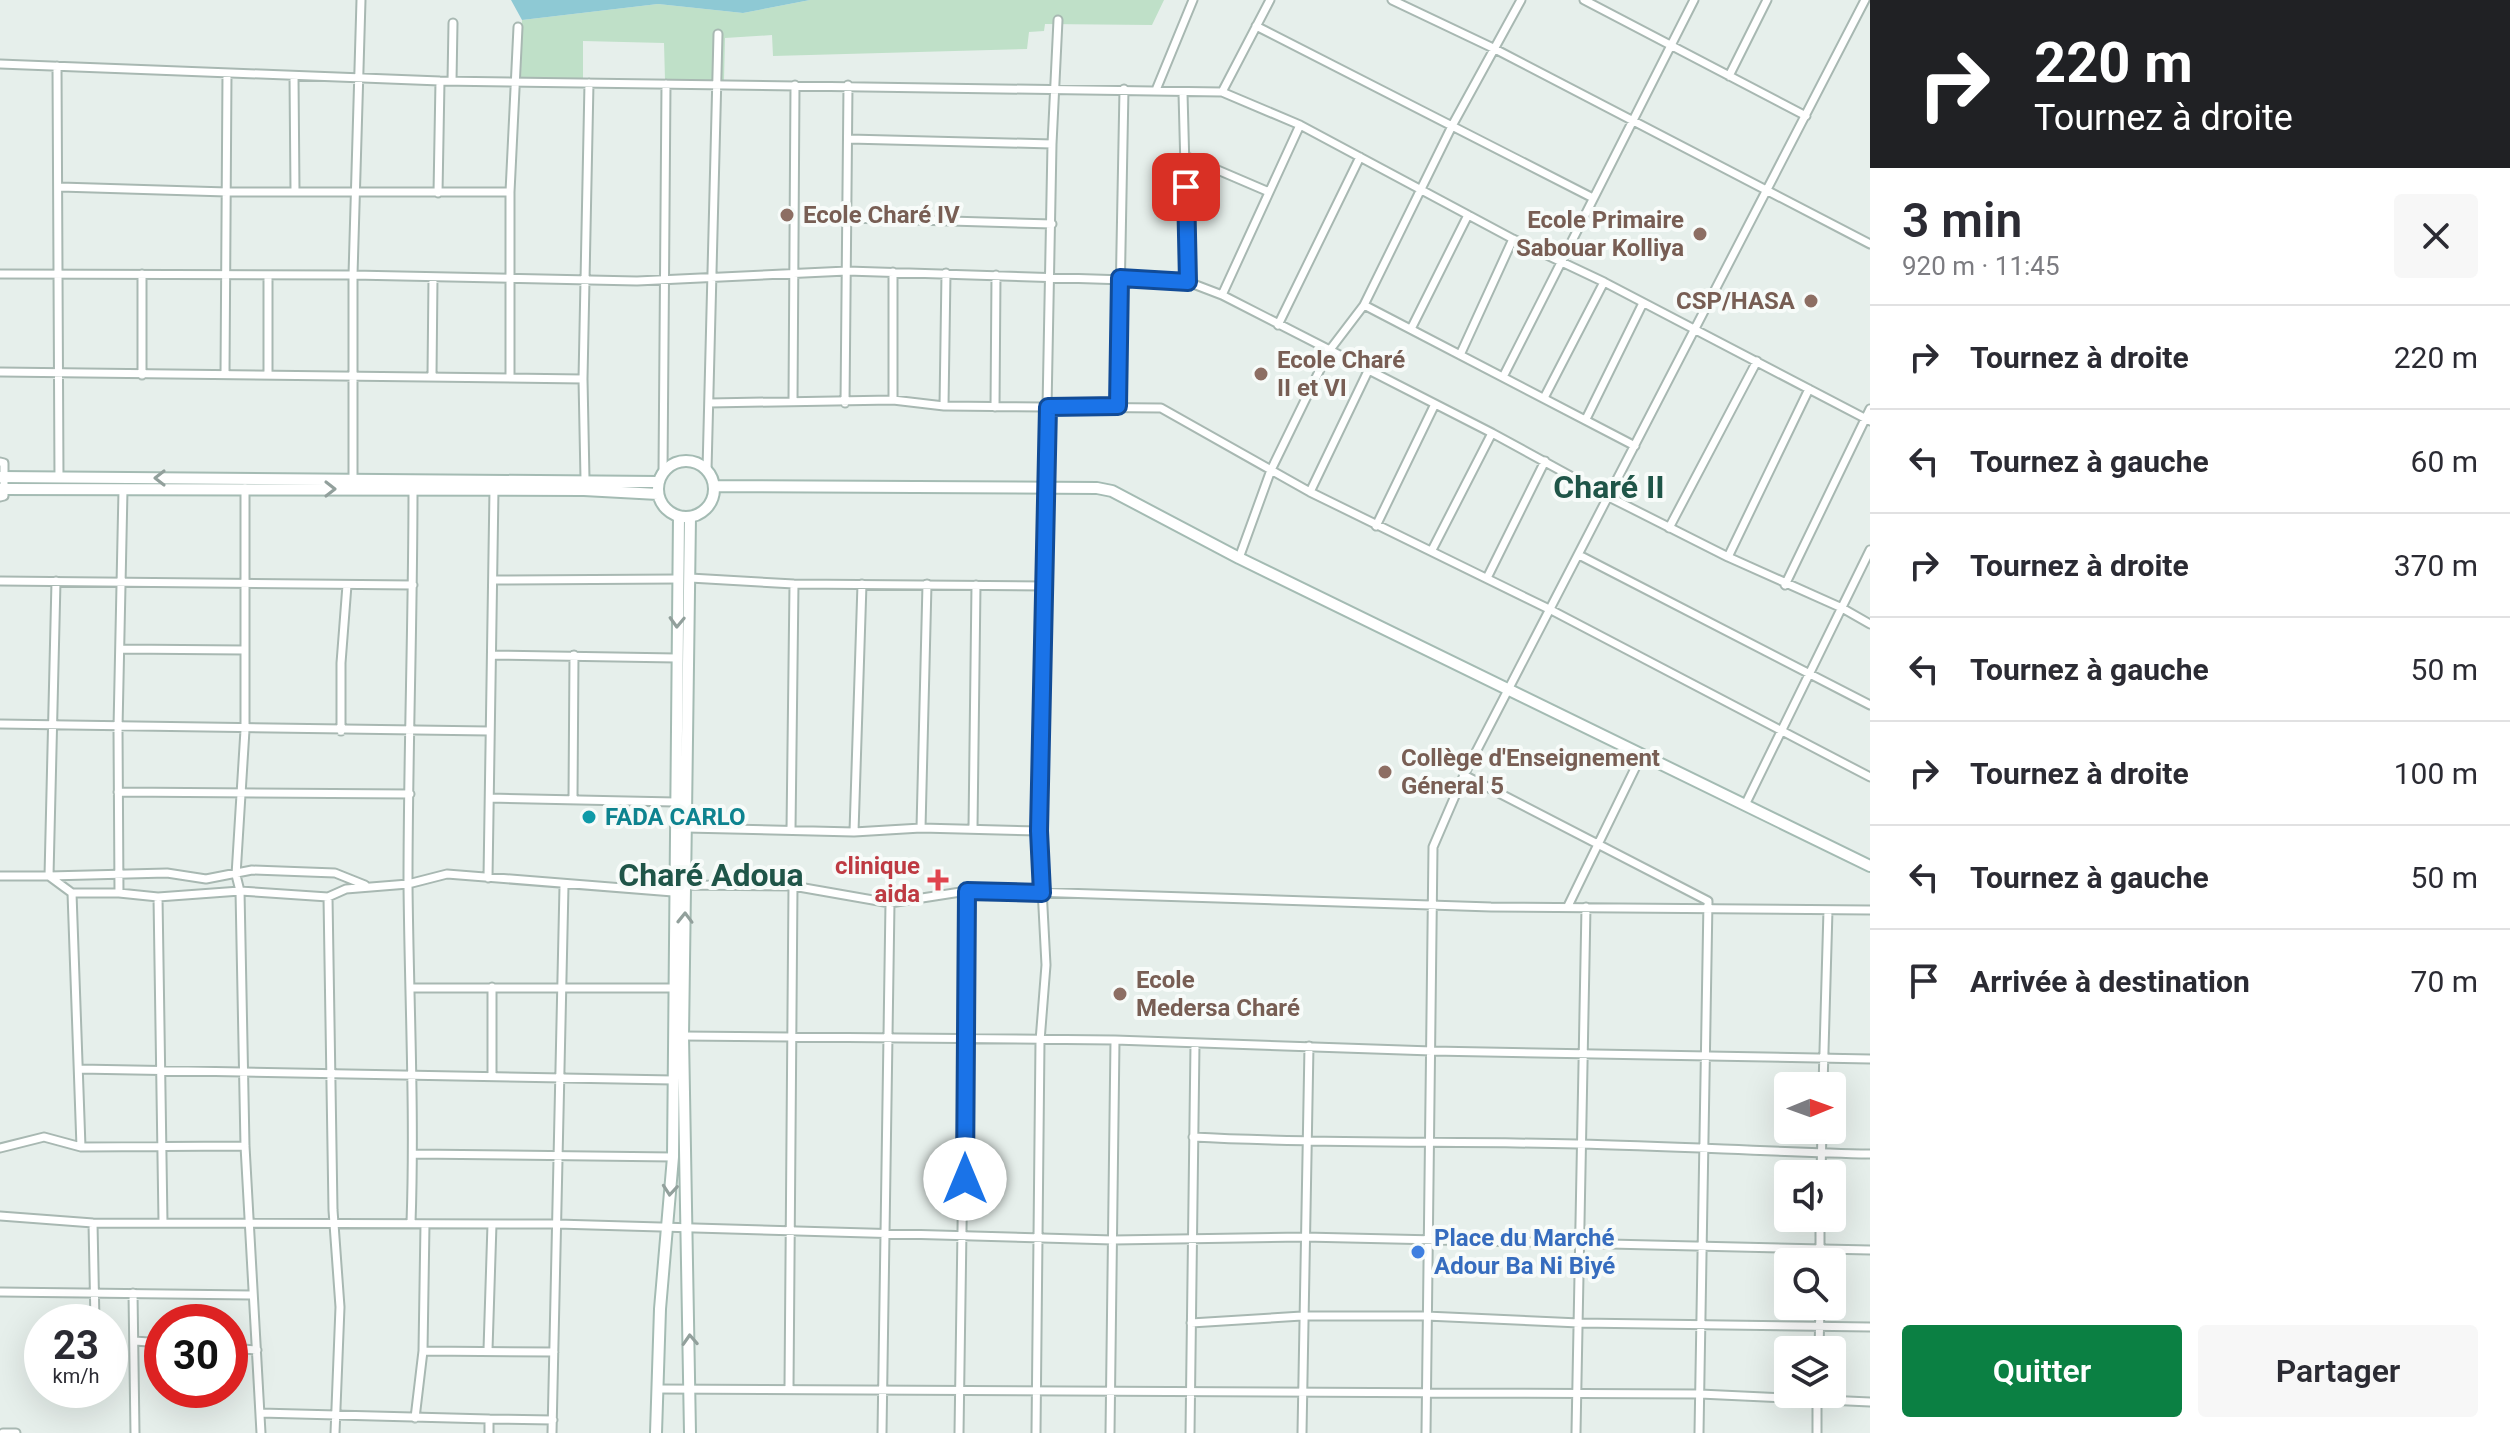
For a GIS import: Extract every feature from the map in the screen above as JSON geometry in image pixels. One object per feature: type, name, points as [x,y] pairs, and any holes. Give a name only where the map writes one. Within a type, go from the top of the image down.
[{"type":"street","points":[[353,478],[351,375],[361,0]]},
{"type":"street","points":[[1156,90],[1193,0]]},
{"type":"street","points":[[1222,92],[1270,0]]},
{"type":"street","points":[[1392,0],[1493,48],[1870,244]]},
{"type":"street","points":[[1239,558],[1271,470],[1329,351],[1364,305],[1453,124],[1521,0]]},
{"type":"street","points":[[1584,0],[1806,116]]},
{"type":"street","points":[[1604,10],[1610,0]]},
{"type":"street","points":[[1503,377],[1694,0]]},
{"type":"street","points":[[1729,76],[1767,0]]},
{"type":"street","points":[[1426,1433],[1433,847],[1464,775],[1865,0]]},
{"type":"street","points":[[1036,1433],[1040,1041],[1046,965],[1039,831],[1053,89],[1058,20]]},
{"type":"street","points":[[452,81],[453,23]]},
{"type":"street","points":[[1256,26],[1593,198]]},
{"type":"street","points":[[510,377],[510,192],[518,27]]},
{"type":"street","points":[[666,84],[660,483],[665,508],[684,516],[710,504],[714,486],[707,470],[718,34]]},
{"type":"street","points":[[0,64],[440,81],[1222,92],[1300,125],[1560,264],[1604,282],[1868,420]]},
{"type":"street","points":[[57,66],[60,187],[59,478]]},
{"type":"street","points":[[225,374],[227,73]]},
{"type":"street","points":[[294,76],[295,191]]},
{"type":"street","points":[[438,193],[440,81]]},
{"type":"street","points":[[585,479],[583,379],[589,83]]},
{"type":"street","points":[[793,401],[795,85]]},
{"type":"street","points":[[845,403],[848,85]]},
{"type":"street","points":[[1118,406],[1124,89]]},
{"type":"street","points":[[1183,93],[1188,282]]},
{"type":"street","points":[[1222,295],[1300,125]]},
{"type":"street","points":[[849,139],[1052,144]]},
{"type":"street","points":[[1185,156],[1269,192]]},
{"type":"street","points":[[1278,325],[1360,157]]},
{"type":"street","points":[[60,187],[227,192],[510,192]]},
{"type":"street","points":[[1411,329],[1468,215]]},
{"type":"street","points":[[848,218],[1052,224]]},
{"type":"street","points":[[1460,355],[1513,239]]},
{"type":"street","points":[[0,274],[664,280],[793,271],[847,271],[1188,282],[1222,295],[1492,433],[1669,528],[1870,624]]},
{"type":"street","points":[[893,272],[893,400]]},
{"type":"street","points":[[944,406],[946,273]]},
{"type":"street","points":[[142,274],[142,375]]},
{"type":"street","points":[[268,275],[268,375]]},
{"type":"street","points":[[995,407],[996,275]]},
{"type":"street","points":[[432,375],[433,278]]},
{"type":"street","points":[[1544,398],[1604,282]]},
{"type":"street","points":[[1586,419],[1643,303]]},
{"type":"street","points":[[1364,305],[1635,446]]},
{"type":"street","points":[[1669,528],[1757,361]]},
{"type":"street","points":[[1310,492],[1368,371]]},
{"type":"street","points":[[0,372],[583,379]]},
{"type":"street","points":[[1728,557],[1809,389]]},
{"type":"street","points":[[709,403],[893,400],[944,406],[1161,408],[1310,492],[1551,610],[1870,777]]},
{"type":"street","points":[[1376,526],[1435,404]]},
{"type":"street","points":[[1785,585],[1868,420],[1870,409]]},
{"type":"street","points":[[1432,550],[1492,433]]},
{"type":"street","points":[[660,483],[676,462],[687,460],[707,470]]},
{"type":"street","points":[[1487,578],[1545,461]]},
{"type":"street","points":[[0,462],[4,463],[2,486]]},
{"type":"street","points":[[2,486],[59,478],[585,479],[660,483]]},
{"type":"street","points":[[2,486],[123,490],[494,489],[660,483]]},
{"type":"street","points":[[714,486],[1112,491],[1239,558],[1870,866]]},
{"type":"street","points":[[245,488],[245,730],[236,875],[240,891],[251,1295],[261,1433]]},
{"type":"street","points":[[411,1223],[413,1154],[408,884],[413,489]]},
{"type":"street","points":[[488,878],[494,489]]},
{"type":"street","points":[[119,893],[118,728],[123,490]]},
{"type":"street","points":[[684,516],[690,578],[683,1036],[690,1433]]},
{"type":"street","points":[[656,1433],[673,1157],[676,658],[678,579],[684,516]]},
{"type":"street","points":[[1579,555],[1870,705]]},
{"type":"street","points":[[1745,805],[1869,556]]},
{"type":"street","points":[[690,578],[794,584],[1046,586]]},
{"type":"street","points":[[493,580],[678,579]]},
{"type":"street","points":[[0,581],[413,585]]},
{"type":"street","points":[[49,876],[56,581]]},
{"type":"street","points":[[791,830],[794,584]]},
{"type":"street","points":[[854,832],[862,584]]},
{"type":"street","points":[[921,828],[927,584]]},
{"type":"street","points":[[341,731],[341,663],[347,585]]},
{"type":"street","points":[[973,828],[976,585]]},
{"type":"street","points":[[120,649],[244,650]]},
{"type":"street","points":[[492,655],[676,658]]},
{"type":"street","points":[[573,798],[574,655]]},
{"type":"street","points":[[0,724],[245,730],[489,731]]},
{"type":"street","points":[[1568,906],[1642,754]]},
{"type":"street","points":[[1464,775],[1706,899],[1710,908],[1699,1433]]},
{"type":"street","points":[[118,792],[410,794]]},
{"type":"street","points":[[490,798],[675,802]]},
{"type":"street","points":[[686,828],[854,832],[921,828],[1039,831]]},
{"type":"street","points":[[0,876],[167,873],[206,879],[252,870],[335,873],[366,886]]},
{"type":"street","points":[[49,876],[72,893],[158,897],[240,891],[328,897],[366,886],[408,884],[447,874],[564,886],[673,892],[686,885],[793,886],[890,903],[967,891],[1434,905],[1870,910]]},
{"type":"street","points":[[552,1433],[564,886]]},
{"type":"street","points":[[789,1387],[793,886]]},
{"type":"street","points":[[959,1433],[967,891]]},
{"type":"street","points":[[72,893],[81,1147]]},
{"type":"street","points":[[158,897],[165,1147],[163,1222]]},
{"type":"street","points":[[328,897],[330,1074],[340,1307],[335,1433]]},
{"type":"street","points":[[882,1433],[890,903]]},
{"type":"street","points":[[1576,1433],[1586,907]]},
{"type":"street","points":[[1824,1072],[1828,910]]},
{"type":"street","points":[[492,987],[492,1075]]},
{"type":"street","points":[[411,988],[674,988]]},
{"type":"street","points":[[683,1036],[1115,1040],[1432,1051],[1870,1059]]},
{"type":"street","points":[[1110,1433],[1115,1040]]},
{"type":"street","points":[[1190,1433],[1195,1044]]},
{"type":"street","points":[[1302,1433],[1309,1046]]},
{"type":"street","points":[[79,1069],[161,1068],[673,1080]]},
{"type":"street","points":[[0,1148],[44,1137],[81,1147],[245,1146]]},
{"type":"street","points":[[1193,1137],[1307,1144],[1580,1144],[1705,1151],[1870,1154]]},
{"type":"street","points":[[1821,1144],[1821,1160]]},
{"type":"street","points":[[413,1154],[673,1157]]},
{"type":"street","points":[[0,1216],[93,1223],[557,1224],[1113,1240],[1304,1237],[1774,1248]]},
{"type":"street","points":[[93,1223],[94,1304]]},
{"type":"street","points":[[415,1418],[423,1351],[425,1224]]},
{"type":"street","points":[[488,1350],[492,1224]]},
{"type":"street","points":[[1846,1250],[1870,1250]]},
{"type":"street","points":[[0,1292],[251,1295]]},
{"type":"street","points":[[133,1293],[135,1433]]},
{"type":"street","points":[[1191,1323],[1302,1316],[1426,1316],[1579,1323],[1703,1322],[1870,1327]]},
{"type":"street","points":[[1819,1320],[1819,1336]]},
{"type":"street","points":[[135,1341],[144,1342]]},
{"type":"street","points":[[248,1349],[257,1350]]},
{"type":"street","points":[[423,1351],[554,1352]]},
{"type":"street","points":[[657,1389],[789,1387],[1577,1397],[1774,1395]]},
{"type":"street","points":[[1846,1399],[1870,1402]]},
{"type":"street","points":[[1817,1433],[1818,1408]]},
{"type":"street","points":[[260,1413],[553,1420]]},
{"type":"street","points":[[489,1419],[489,1433]]},
{"type":"street","points":[[3,1433],[16,1433]]},
{"type":"green space","points":[[810,0],[1164,0],[1152,25],[1045,24],[1044,31],[1029,32],[1027,49],[773,56],[772,35],[725,38],[724,80],[665,80],[664,43],[583,41],[583,79],[521,78],[522,20],[658,4],[743,13]]},
{"type":"water","points":[[511,0],[810,0],[743,13],[658,4],[522,20]]},
{"type":"place","name":"Ecole Charé IV","points":[[787,215]]},
{"type":"place","name":"Ecole Primaire Sabouar Kolliya","points":[[1700,234]]},
{"type":"place","name":"CSP/HASA","points":[[1811,301]]},
{"type":"place","name":"Ecole Charé II et VI","points":[[1261,374]]},
{"type":"place","name":"Collège d'Enseignement Géneral 5","points":[[1385,772]]},
{"type":"place","name":"FADA CARLO","points":[[589,817]]},
{"type":"place","name":"clinique aida","points":[[938,880]]},
{"type":"place","name":"Ecole Medersa Charé","points":[[1120,994]]},
{"type":"place","name":"Place du Marché Adour Ba Ni Biyé","points":[[1418,1252]]},
{"type":"district","name":"Charé II","points":[[1609,487]]},
{"type":"district","name":"Charé Adoua","points":[[711,875]]},
{"type":"route","points":[[965,1179],[967,891],[1042,893],[1039,831],[1048,407],[1118,406],[1120,278],[1188,282],[1186,187]]}]
